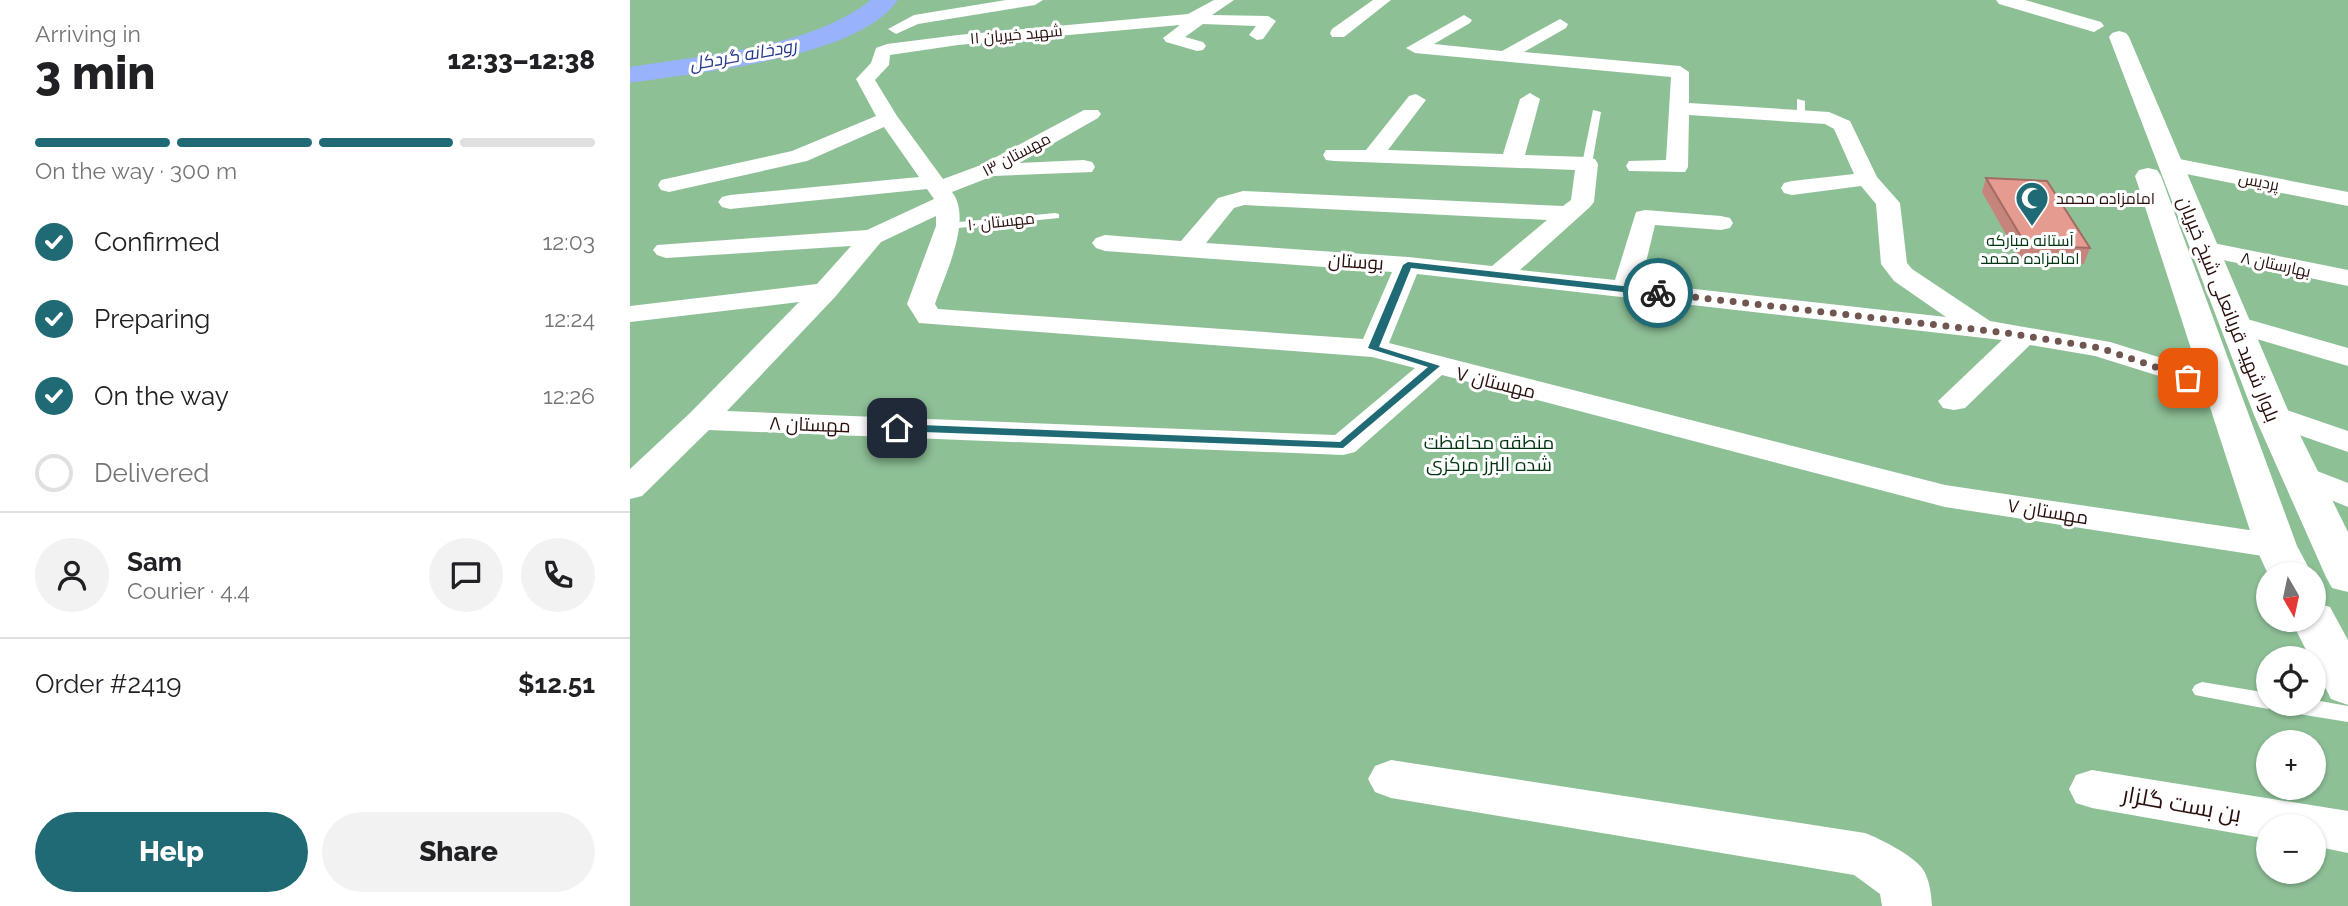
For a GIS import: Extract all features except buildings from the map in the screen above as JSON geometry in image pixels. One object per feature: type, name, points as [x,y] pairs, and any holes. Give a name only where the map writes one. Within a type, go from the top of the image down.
[{"type":"street","name":"شهید خیریان ۱۱","points":[[888,118],[865,79],[880,65],[882,52],[893,48],[1196,19],[1226,0]]},
{"type":"street","points":[[1338,33],[1383,0]]},
{"type":"street","name":"بلوار شهید قربانعلی شیخ خیریان","points":[[2005,0],[2103,27],[2123,76],[2169,164],[2272,415],[2348,577]]},
{"type":"street","points":[[895,29],[914,20],[1024,1]]},
{"type":"street","points":[[1197,46],[1172,38],[1196,19],[1268,21],[1257,35]]},
{"type":"street","points":[[1464,20],[1415,48],[1680,72],[1677,167],[1637,166]]},
{"type":"street","points":[[1505,56],[1560,24]]},
{"type":"street","points":[[2123,76],[2172,244],[2276,546],[2285,562]]},
{"type":"street","points":[[1512,161],[1530,99]]},
{"type":"street","points":[[1371,157],[1416,100]]},
{"type":"street","points":[[1678,108],[1801,109],[1843,125],[1867,179],[1888,203],[1894,264],[1903,275],[1984,330]]},
{"type":"street","name":"مهستان ۱۳","points":[[942,200],[989,170],[1091,114]]},
{"type":"street","points":[[669,185],[799,156],[888,118],[942,200]]},
{"type":"street","points":[[1334,155],[1587,163],[1582,201],[1498,275]]},
{"type":"street","name":"پردیس","points":[[2169,164],[2348,199]]},
{"type":"street","points":[[989,170],[1084,167]]},
{"type":"street","points":[[1792,188],[1867,179]]},
{"type":"street","points":[[1188,249],[1226,203],[1243,198],[1570,214]]},
{"type":"street","points":[[730,202],[942,200]]},
{"type":"street","points":[[630,488],[701,420],[825,291],[872,237],[942,200]]},
{"type":"street","name":"مهستان ۷","points":[[942,200],[920,304],[929,317],[1373,348],[1945,496],[2276,546]]},
{"type":"street","points":[[1626,289],[1645,217],[1721,223]]},
{"type":"street","points":[[666,250],[872,237]]},
{"type":"street","name":"بوستان","points":[[1105,243],[1408,265],[1984,330],[2100,348],[2170,370],[2224,394]]},
{"type":"street","points":[[2172,244],[2203,249]]},
{"type":"street","name":"بهارستان ۸","points":[[2203,249],[2348,278]]},
{"type":"street","points":[[1373,348],[1408,265]]},
{"type":"street","points":[[630,314],[825,291]]},
{"type":"street","points":[[630,330],[688,307]]},
{"type":"street","points":[[2233,323],[2348,358]]},
{"type":"street","points":[[1954,401],[2023,336]]},
{"type":"street","name":"مهستان ۸","points":[[701,420],[1343,445],[1435,366]]},
{"type":"street","points":[[2272,415],[2348,442]]},
{"type":"street","points":[[2299,475],[2348,496]]},
{"type":"street","points":[[2321,632],[2348,686]]},
{"type":"street","points":[[1391,779],[1865,855],[1904,883],[1907,906]]},
{"type":"street","name":"بن بست گلزار","points":[[2092,789],[2256,816]]},
{"type":"street","name":"بن بست گلزار","points":[[2326,828],[2348,832]]},
{"type":"lane","points":[[1587,163],[1596,113]]},
{"type":"lane","name":"مهستان ۱۰","points":[[942,200],[1055,216]]},
{"type":"lane","points":[[2202,690],[2256,699]]},
{"type":"lane","points":[[2326,710],[2348,713]]},
{"type":"green space","name":"منطقه محافظت شده البرز مرکزی","points":[[630,0],[2348,0],[2348,906],[630,906]]},
{"type":"waterway","name":"رودخانه گردکل","points":[[630,75],[800,46],[860,21],[886,0]]},
{"type":"way so far","points":[[1658,293],[2007,333],[2100,348],[2188,378]]},
{"type":"place","name":"امامزاده محمد","points":[[2032,228]]},
{"type":"route","points":[[897,428],[1343,445],[1435,366],[1373,348],[1408,265],[1658,293]]},
{"type":"park label","name":"آستانه مبارکه امامزاده محمد","points":[[2030,249]]}]
